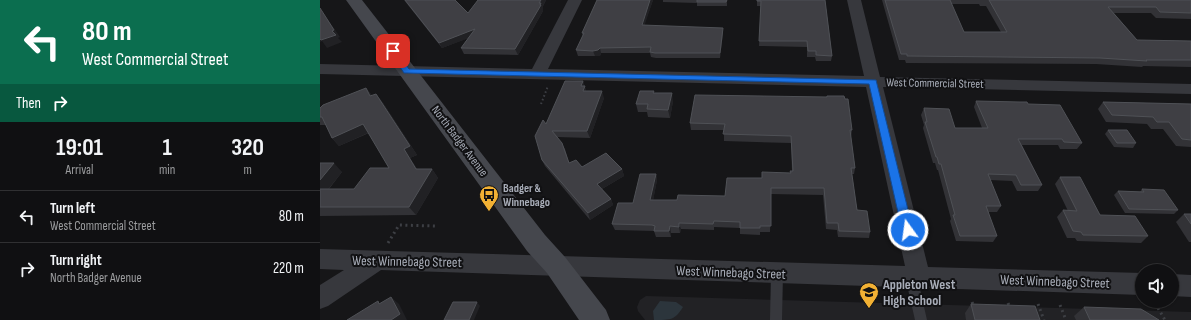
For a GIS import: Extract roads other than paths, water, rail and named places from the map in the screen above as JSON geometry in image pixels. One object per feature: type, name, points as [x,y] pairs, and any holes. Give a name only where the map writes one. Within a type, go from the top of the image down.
[{"type":"main road","name":"North Badger Avenue","points":[[354,0],[536,243],[556,265],[596,320]]},
{"type":"street","points":[[544,78],[575,0]]},
{"type":"street","points":[[854,0],[915,277]]},
{"type":"street","name":"West Commercial Street","points":[[320,69],[407,71],[544,78],[873,82],[1191,89]]},
{"type":"street","name":"West Winnebago Street","points":[[320,259],[1135,284]]},
{"type":"street","points":[[320,298],[377,261]]},
{"type":"street","points":[[1179,286],[1191,286]]},
{"type":"lane","points":[[776,320],[777,273]]},
{"type":"lane","points":[[915,277],[921,320]]},
{"type":"place","name":"Badger & Winnebago","points":[[489,212]]},
{"type":"place","name":"Appleton West High School","points":[[869,309]]}]
